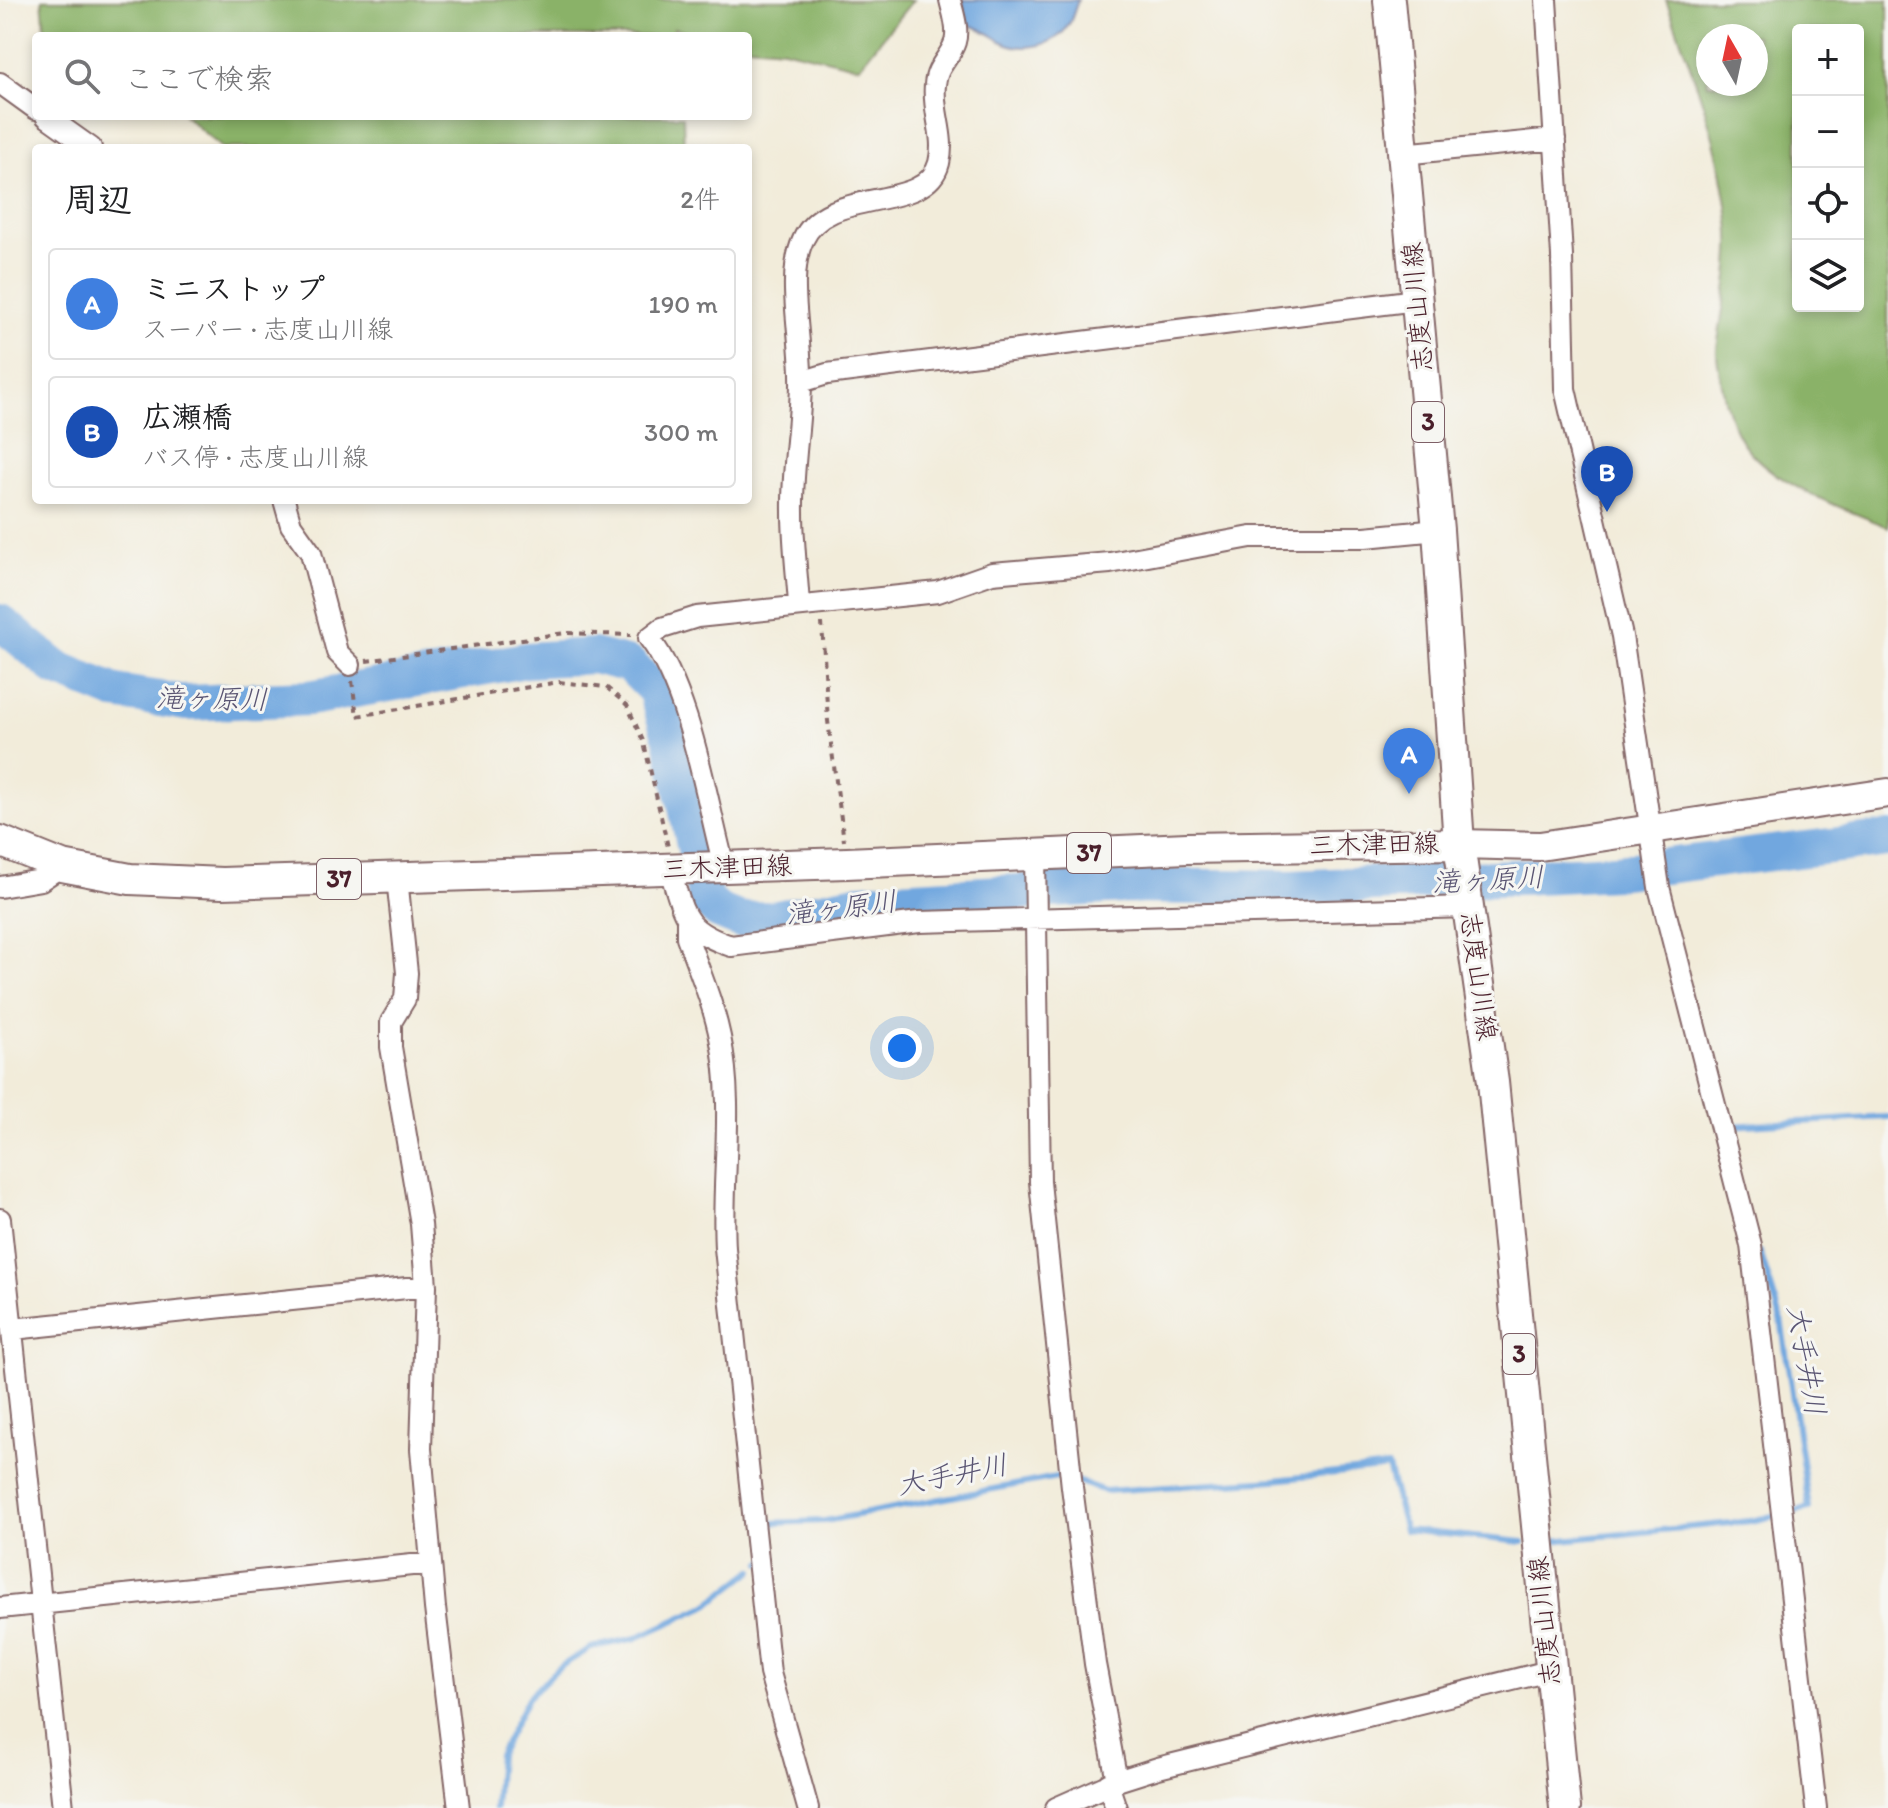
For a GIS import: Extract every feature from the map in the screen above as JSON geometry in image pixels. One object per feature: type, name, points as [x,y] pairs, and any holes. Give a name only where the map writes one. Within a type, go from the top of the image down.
[{"type":"main road","name":"志度山川線","points":[[1389,0],[1438,530],[1461,853],[1493,1082],[1549,1671],[1565,1808]]},
{"type":"main road","name":"三木津田線","points":[[0,841],[62,866],[130,879],[222,883],[721,866],[1035,862],[1388,842],[1461,853]]},
{"type":"street","points":[[799,604],[793,511],[801,382],[796,261],[803,238],[816,220],[835,208],[896,196],[922,185],[939,167],[942,142],[934,89],[937,69],[955,44],[956,29],[950,0]]},
{"type":"street","points":[[1546,0],[1565,389],[1622,636],[1659,887],[1751,1245],[1816,1808]]},
{"type":"street","points":[[0,83],[32,106]]},
{"type":"street","points":[[52,120],[85,144]]},
{"type":"street","points":[[1402,154],[1555,139]]},
{"type":"street","points":[[801,382],[827,374],[1416,300]]},
{"type":"street","points":[[285,504],[291,525],[311,553],[337,652],[350,670]]},
{"type":"street","points":[[721,866],[676,686],[662,655],[649,638],[662,628],[697,617],[799,604],[938,592],[992,573],[1110,563],[1251,537],[1365,537],[1438,530]]},
{"type":"street","points":[[1461,853],[1540,846],[1888,793]]},
{"type":"street","points":[[1035,862],[1040,1182],[1076,1516],[1116,1808]]},
{"type":"street","points":[[0,887],[41,880],[62,866]]},
{"type":"street","points":[[676,868],[687,937],[721,1040],[727,1129],[722,1205],[725,1248],[770,1673],[808,1808]]},
{"type":"street","points":[[397,878],[407,973],[405,999],[391,1022],[391,1047],[421,1224],[426,1286],[421,1449],[459,1808]]},
{"type":"street","points":[[687,922],[702,936],[731,946],[919,922],[1468,904]]},
{"type":"street","points":[[0,1219],[13,1329],[8,1366],[63,1808]]},
{"type":"street","points":[[13,1329],[426,1286]]},
{"type":"street","points":[[0,1608],[431,1563]]},
{"type":"street","points":[[1056,1808],[1113,1782],[1549,1671]]},
{"type":"path","points":[[820,602],[828,721],[847,863]]},
{"type":"path","points":[[649,638],[621,633],[565,633],[371,659],[350,670],[357,716],[559,682],[606,687],[627,705],[644,743],[676,868]]},
{"type":"green space","points":[[42,0],[913,0],[859,67],[783,49],[752,46],[752,32],[686,32],[674,28],[674,32],[45,30]]},
{"type":"green space","points":[[1666,0],[1888,0],[1888,527],[1831,504],[1776,474],[1746,447],[1733,425],[1717,353],[1727,286],[1729,222],[1720,165],[1700,96],[1768,96],[1768,24],[1696,24],[1696,84]]},
{"type":"green space","points":[[190,120],[683,120],[684,144],[217,144]]},
{"type":"water","points":[[962,0],[1078,0],[1064,32],[1048,42],[1029,47],[1010,45],[968,25]]},
{"type":"waterway","name":"滝ヶ原川","points":[[0,622],[56,668],[115,692],[186,703],[309,698],[526,660],[593,656],[630,665],[655,690],[671,738],[706,900],[718,911],[740,920],[773,919],[862,901],[1123,886],[1293,888],[1616,872],[1888,839]]},
{"type":"waterway","name":"大手井川","points":[[1728,1129],[1728,1126],[1888,1117]]},
{"type":"waterway","name":"大手井川","points":[[1552,1541],[1751,1521],[1809,1508],[1781,1319],[1760,1252]]},
{"type":"waterway","name":"大手井川","points":[[762,1563],[768,1558],[770,1523],[825,1521],[1062,1476],[1105,1491],[1275,1480],[1388,1467],[1405,1530],[1523,1542]]},
{"type":"waterway","name":"大手井川","points":[[495,1808],[499,1755],[528,1698],[558,1668],[591,1648],[636,1638],[706,1606],[753,1570]]},
{"type":"place","name":"広瀬橋","points":[[1607,512]]},
{"type":"place","name":"ミニストップ","points":[[1409,794]]}]
